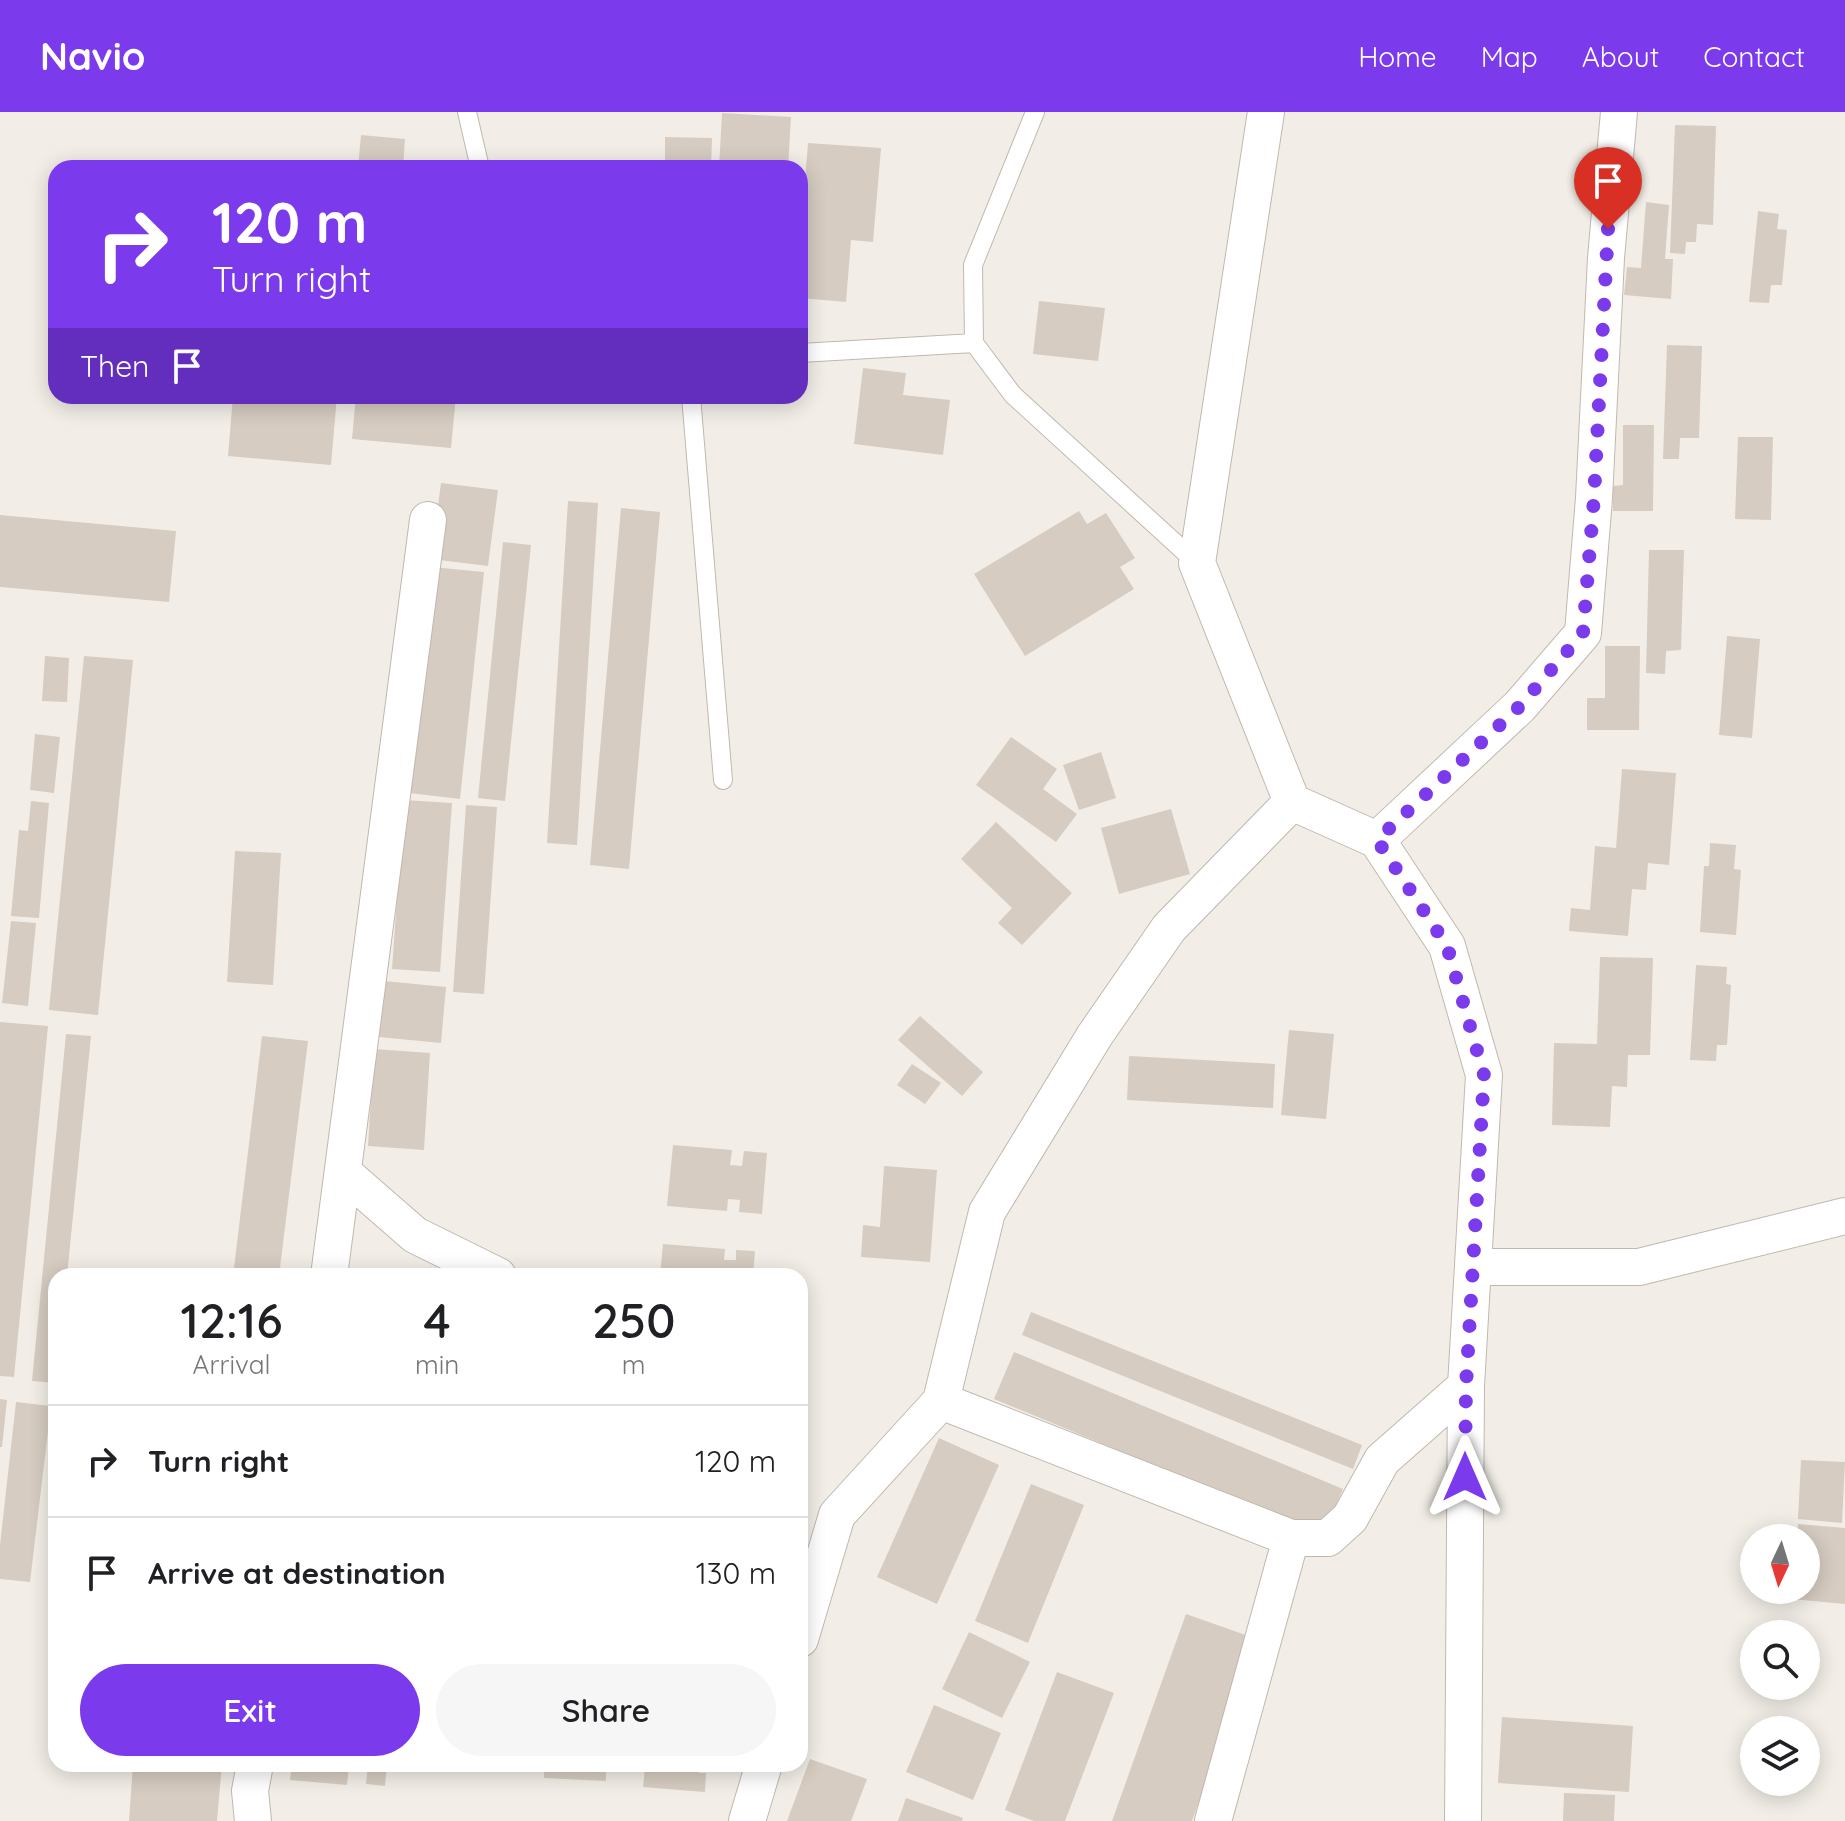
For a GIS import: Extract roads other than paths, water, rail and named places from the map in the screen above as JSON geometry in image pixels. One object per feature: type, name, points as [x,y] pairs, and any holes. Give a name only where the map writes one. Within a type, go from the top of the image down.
[{"type":"street","points":[[1266,112],[1197,563],[1292,802],[1377,840],[1447,946],[1484,1075],[1466,1386],[1463,1821]]},
{"type":"street","points":[[1377,840],[1520,706],[1583,633],[1594,498],[1606,258],[1619,112]]},
{"type":"street","points":[[330,1268],[345,1174],[428,520]]},
{"type":"street","points":[[808,1612],[837,1515],[941,1401],[987,1212],[1095,1035],[1169,928],[1292,802]]},
{"type":"street","points":[[345,1174],[415,1235],[482,1268]]},
{"type":"street","points":[[1473,1267],[1639,1267],[1845,1216]]},
{"type":"street","points":[[941,1401],[1291,1538],[1328,1538],[1350,1518],[1382,1460],[1466,1386]]},
{"type":"street","points":[[1213,1821],[1291,1538]]},
{"type":"street","points":[[253,1821],[250,1791],[254,1772]]},
{"type":"street","points":[[747,1821],[762,1772]]},
{"type":"lane","points":[[467,112],[478,160]]},
{"type":"lane","points":[[1035,112],[973,265],[974,343],[1013,395],[1197,563]]},
{"type":"lane","points":[[808,353],[974,343]]},
{"type":"lane","points":[[692,404],[723,780]]}]
